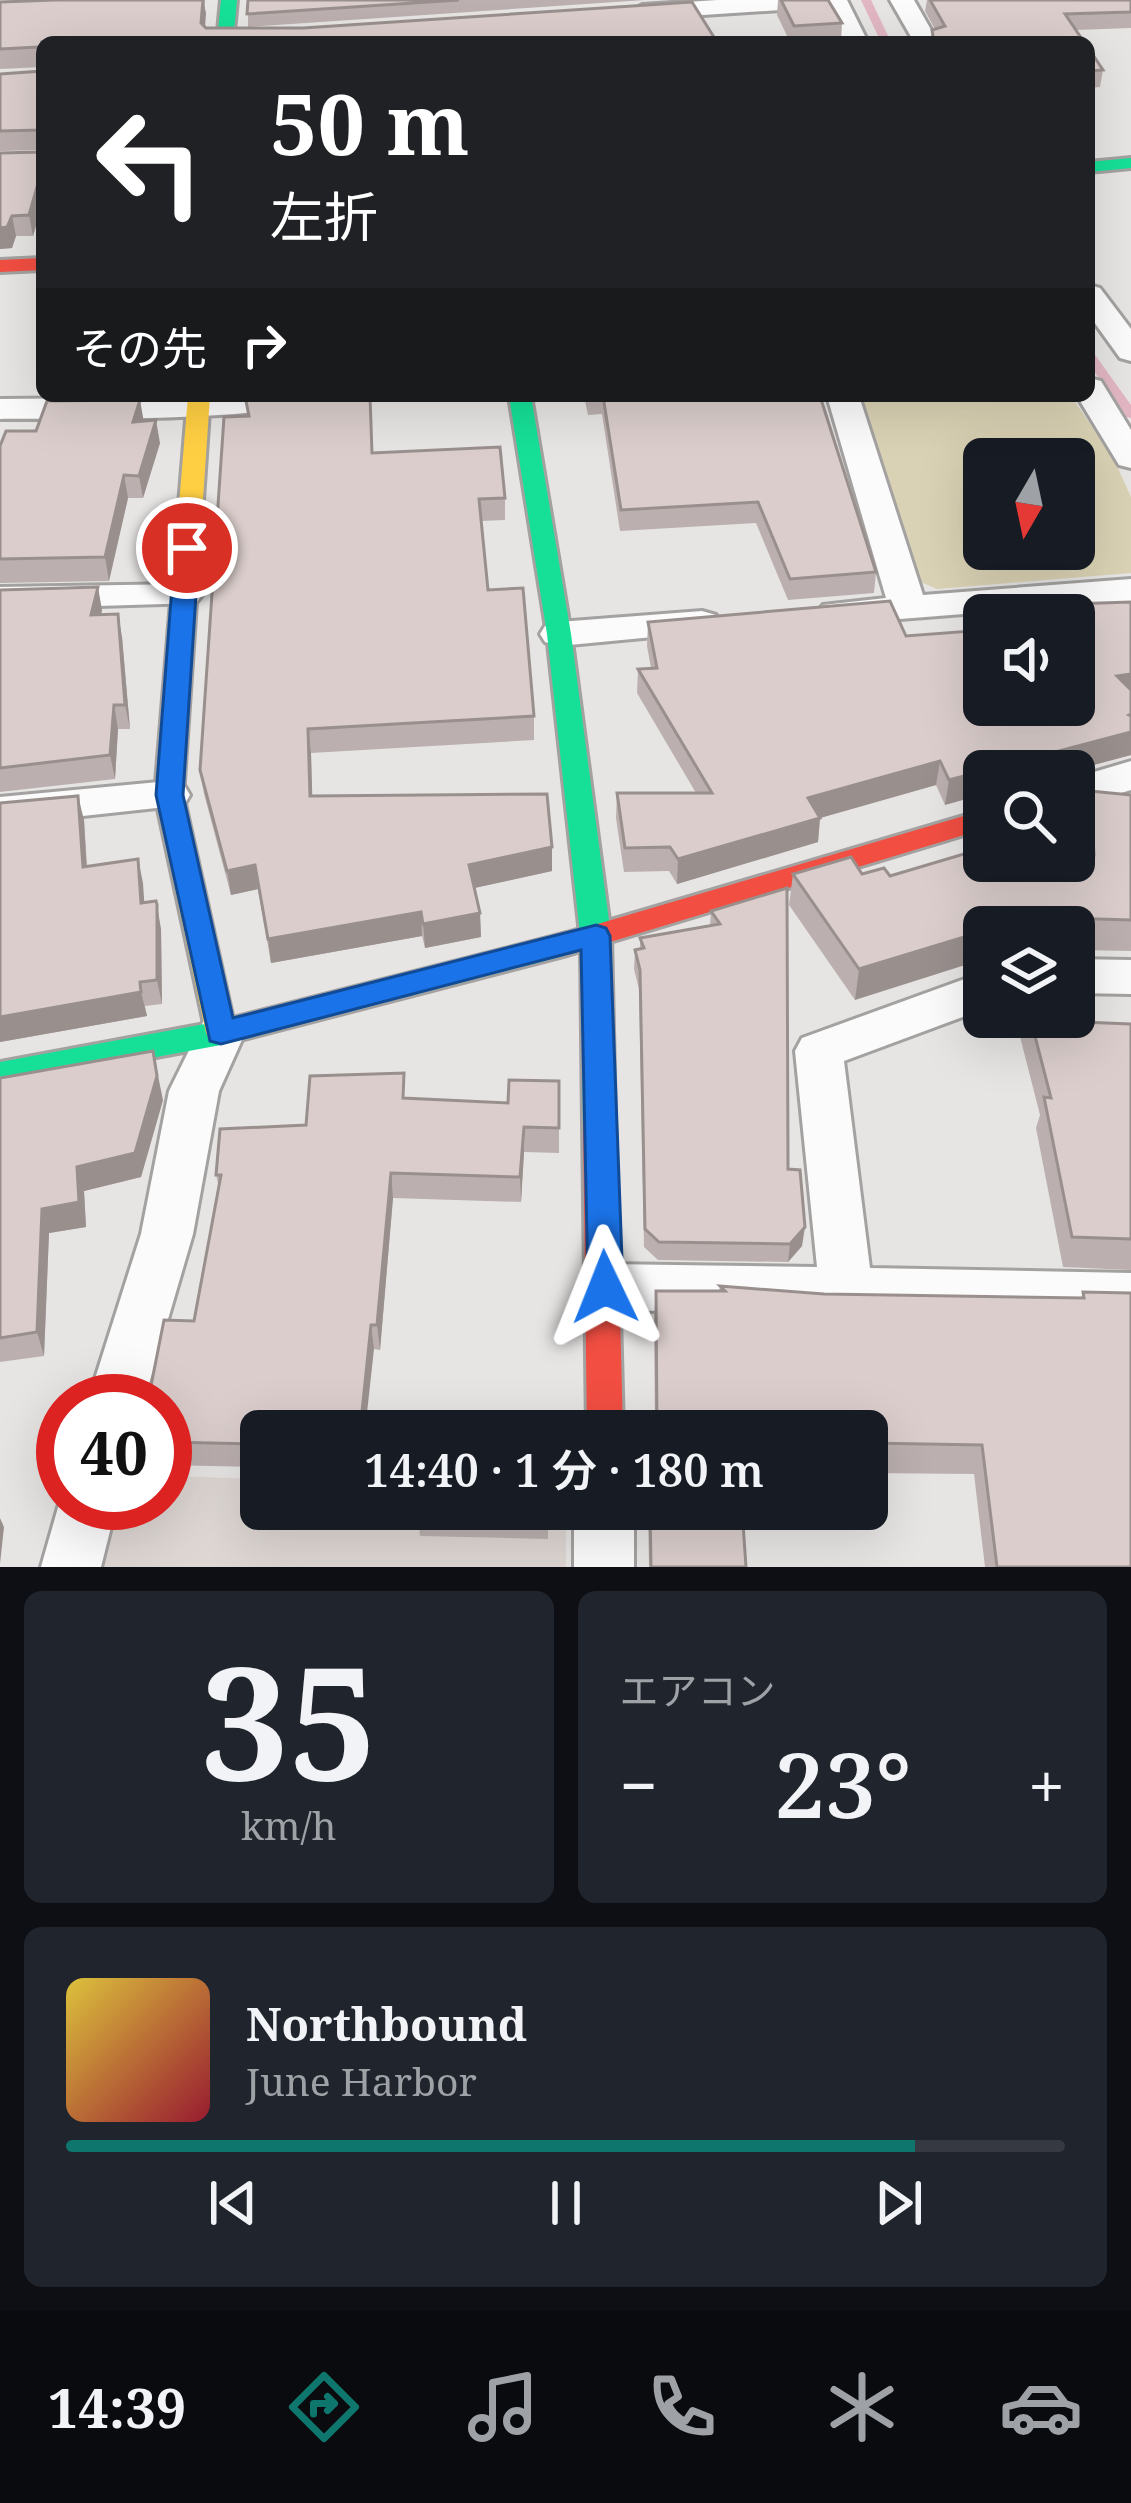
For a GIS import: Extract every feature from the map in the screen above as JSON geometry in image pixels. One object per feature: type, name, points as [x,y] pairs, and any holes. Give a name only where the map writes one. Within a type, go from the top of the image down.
[{"type":"street","points":[[618,14],[826,0]]},
{"type":"street","points":[[835,0],[853,36]]},
{"type":"street","points":[[902,0],[923,36]]},
{"type":"street","points":[[222,1],[232,36]]},
{"type":"street","points":[[1095,166],[1131,163]]},
{"type":"street","points":[[0,266],[36,264]]},
{"type":"street","points":[[1095,302],[1131,351]]},
{"type":"street","points":[[1095,398],[1131,458]]},
{"type":"street","points":[[0,409],[198,402],[170,795],[221,1033],[194,1091],[166,1234],[124,1374]]},
{"type":"street","points":[[521,402],[560,634],[596,936],[605,1410]]},
{"type":"street","points":[[845,402],[908,607]]},
{"type":"street","points":[[792,616],[1131,590]]},
{"type":"street","points":[[0,598],[183,596]]},
{"type":"street","points":[[560,634],[746,620]]},
{"type":"street","points":[[1095,787],[1131,776]]},
{"type":"street","points":[[0,811],[170,795]]},
{"type":"street","points":[[0,1074],[221,1033],[596,936],[963,826]]},
{"type":"street","points":[[1095,976],[1131,976]]},
{"type":"street","points":[[846,1292],[819,1051],[963,998]]},
{"type":"street","points":[[605,1287],[1131,1296]]},
{"type":"street","points":[[71,1567],[80,1530]]},
{"type":"street","points":[[604,1530],[604,1567]]},
{"type":"shaded area","points":[[856,402],[1075,402],[1113,457],[1131,497],[1131,573],[937,589],[918,581]]},
{"type":"shaded area","points":[[192,1477],[240,1478],[240,1530],[566,1530],[566,1567],[101,1567],[110,1530],[192,1530]]},
{"type":"building","points":[[203,0],[201,23],[206,28],[303,28],[692,2],[713,36],[36,36],[36,47],[0,49],[0,2]]},
{"type":"building","points":[[248,0],[459,0],[247,14]]},
{"type":"building","points":[[781,0],[828,0],[842,23],[794,26]]},
{"type":"building","points":[[930,0],[1131,0],[1131,12],[1065,14],[1080,36],[933,36],[932,30],[945,26]]},
{"type":"building","points":[[36,71],[36,130],[0,131],[0,74]]},
{"type":"building","points":[[36,152],[36,190],[29,215],[12,216],[7,227],[0,228],[0,153]]},
{"type":"building","points":[[47,402],[139,402],[133,422],[156,420],[139,476],[124,475],[105,557],[0,559],[0,446],[6,431],[36,431]]},
{"type":"building","points":[[246,402],[370,402],[372,453],[500,447],[505,498],[479,499],[488,590],[523,588],[534,716],[308,729],[310,796],[547,794],[552,847],[469,865],[480,913],[423,924],[421,912],[268,939],[255,865],[227,871],[200,770],[224,417],[249,416]]},
{"type":"building","points":[[604,402],[822,402],[876,572],[790,579],[758,502],[621,510]]},
{"type":"building","points":[[98,587],[91,615],[118,614],[125,705],[114,705],[110,755],[0,768],[0,590]]},
{"type":"building","points":[[890,601],[906,636],[963,632],[963,726],[1095,726],[1095,603],[1131,602],[1131,674],[1117,676],[1131,690],[1131,732],[1063,750],[963,750],[963,776],[949,780],[940,761],[808,798],[820,818],[678,859],[670,847],[625,848],[617,793],[712,793],[638,669],[657,668],[648,622]]},
{"type":"building","points":[[1095,791],[1131,795],[1131,920],[1095,919],[1095,906],[963,906],[963,937],[859,969],[793,874],[851,857],[862,874],[884,868],[890,876],[963,854],[963,882],[1095,882]]},
{"type":"building","points":[[78,796],[83,867],[138,859],[141,903],[156,901],[157,905],[157,980],[140,982],[141,992],[0,1017],[0,803]]},
{"type":"building","points":[[787,888],[788,1169],[800,1170],[805,1227],[790,1244],[659,1242],[645,1229],[640,970],[635,950],[644,948],[640,938],[720,924],[711,911]]},
{"type":"building","points":[[1095,1023],[1131,1024],[1131,1239],[1072,1237],[1044,1097],[1051,1098],[1035,1038],[1095,1038]]},
{"type":"building","points":[[153,1051],[157,1076],[135,1153],[77,1167],[79,1202],[42,1209],[37,1332],[0,1338],[0,1078]]},
{"type":"building","points":[[404,1073],[403,1098],[508,1103],[509,1080],[559,1081],[559,1128],[524,1127],[520,1177],[391,1173],[377,1325],[371,1325],[362,1410],[240,1410],[240,1444],[192,1443],[192,1374],[153,1374],[164,1320],[194,1321],[221,1175],[216,1175],[220,1129],[306,1125],[310,1076]]},
{"type":"building","points":[[720,1286],[824,1294],[1084,1298],[1083,1292],[1131,1293],[1131,1567],[997,1567],[982,1445],[888,1443],[888,1410],[657,1410],[656,1291],[725,1291]]},
{"type":"building","points":[[650,1530],[743,1530],[746,1567],[651,1567]]},
{"type":"waterway","points":[[866,0],[883,36]]},
{"type":"waterway","points":[[1095,363],[1131,414]]},
{"type":"traffic: fast","points":[[226,36],[229,0]]},
{"type":"traffic: fast","points":[[1095,166],[1131,163]]},
{"type":"traffic: fast","points":[[521,402],[559,634],[596,936],[599,1121]]},
{"type":"traffic: fast","points":[[0,1074],[221,1033],[567,944]]},
{"type":"traffic: slow","points":[[199,402],[169,795],[221,1033]]},
{"type":"traffic: jam","points":[[0,266],[36,264]]},
{"type":"traffic: jam","points":[[567,944],[963,825]]},
{"type":"traffic: jam","points":[[599,1121],[605,1410]]},
{"type":"route","points":[[187,548],[170,795],[221,1033],[596,936],[605,1287]]}]
